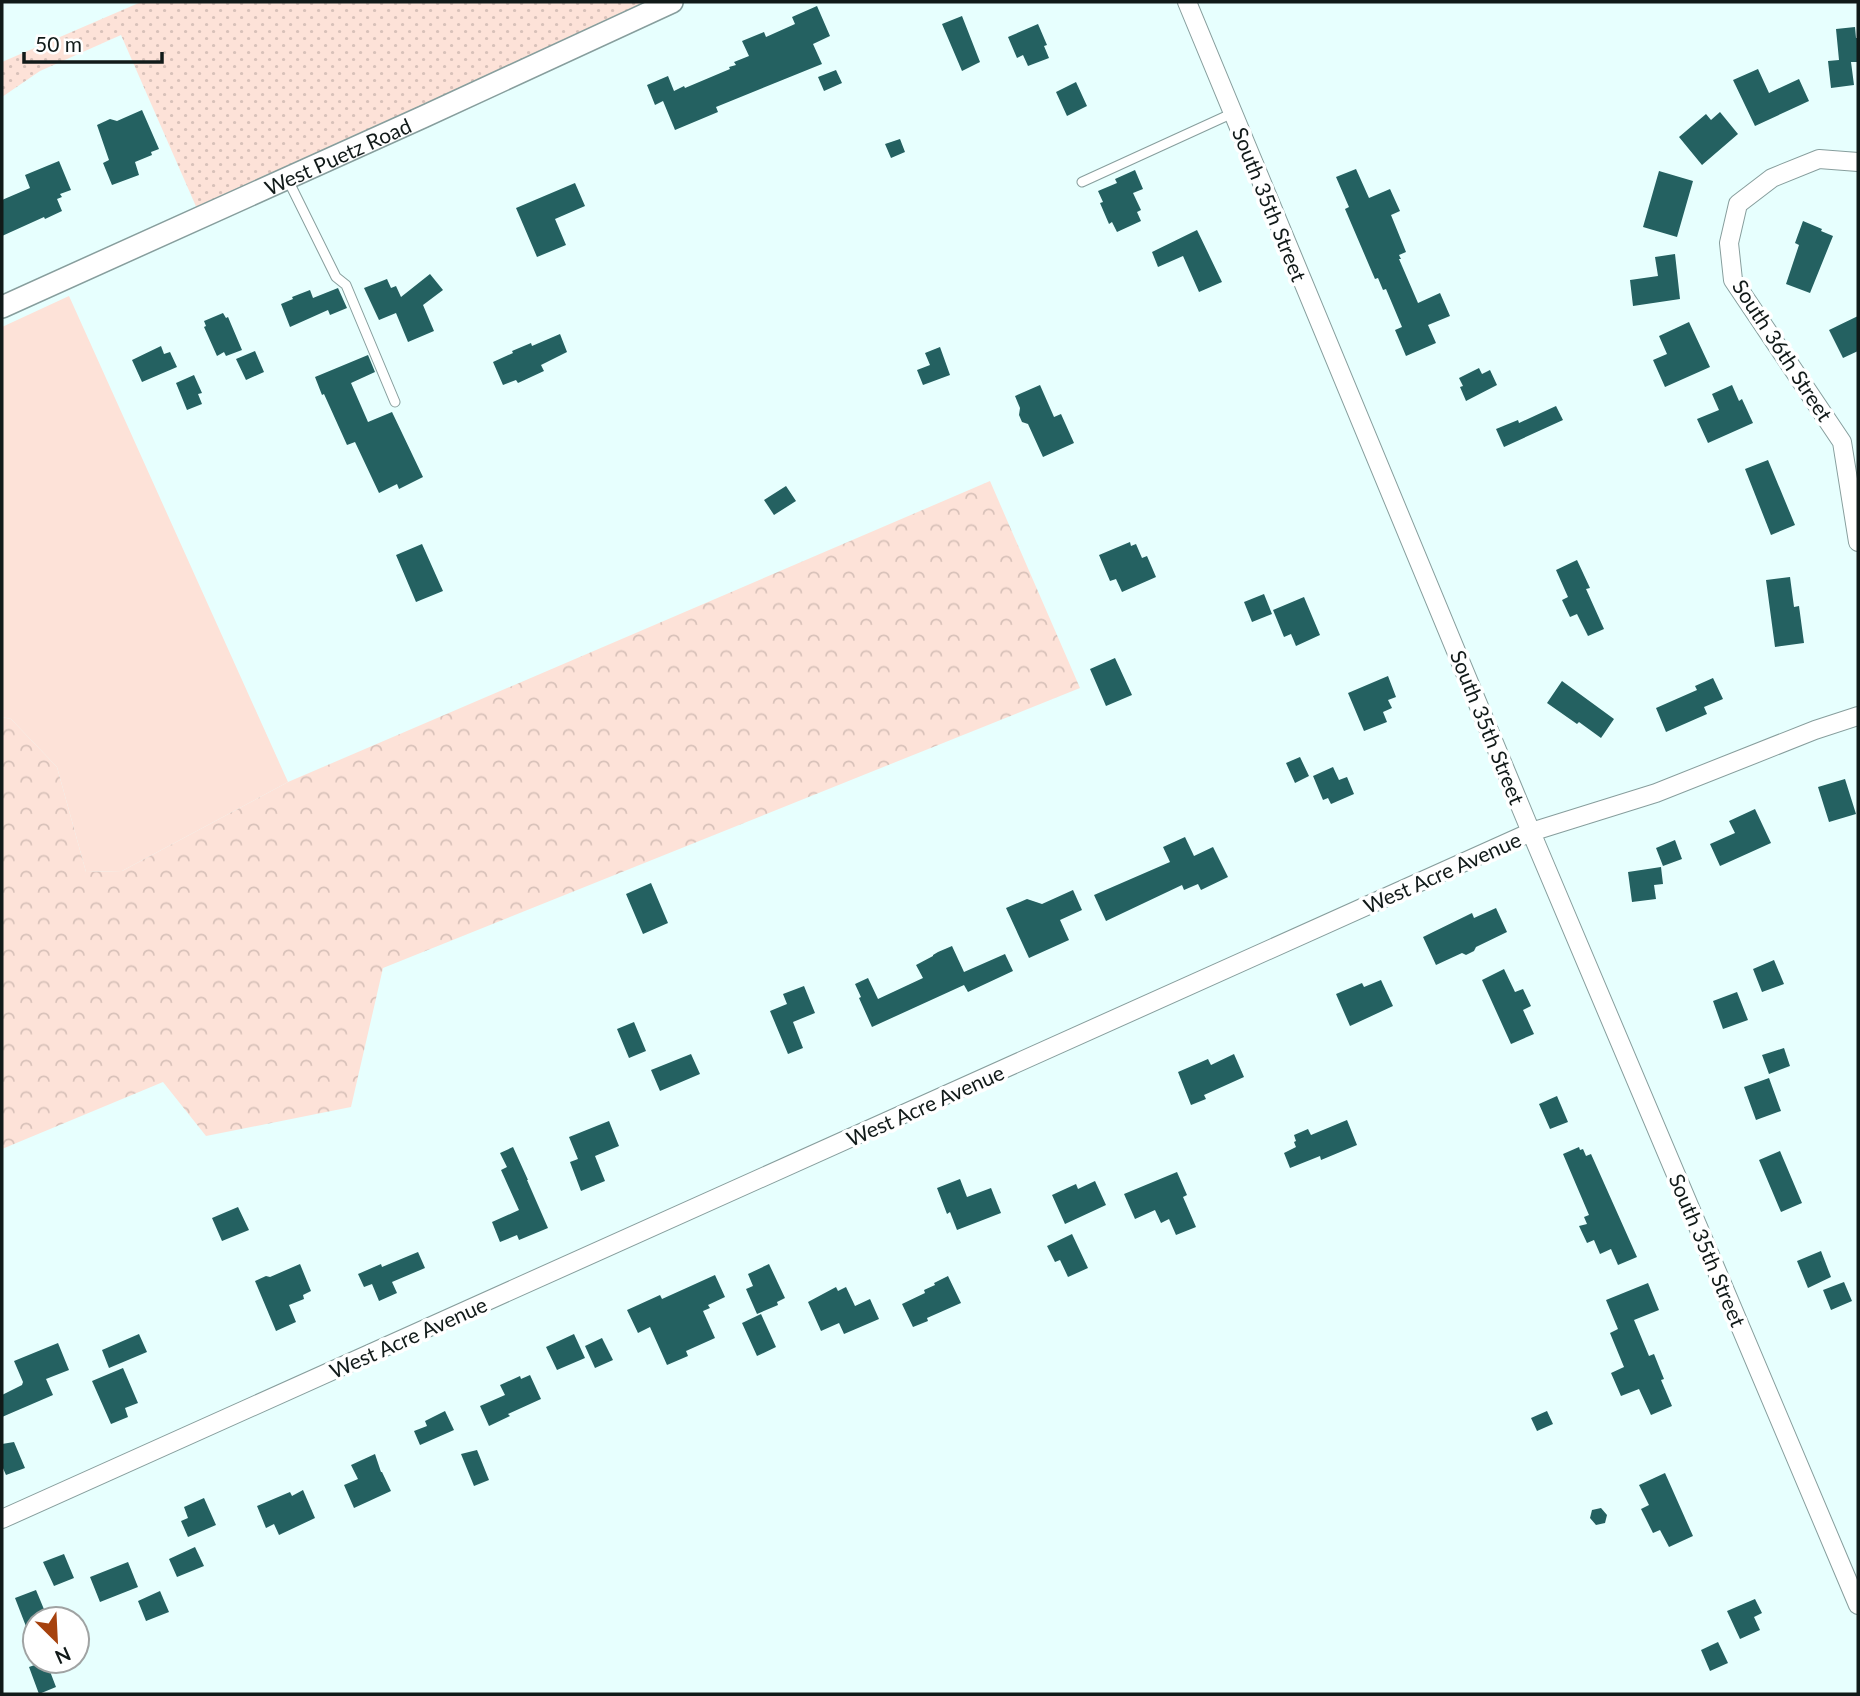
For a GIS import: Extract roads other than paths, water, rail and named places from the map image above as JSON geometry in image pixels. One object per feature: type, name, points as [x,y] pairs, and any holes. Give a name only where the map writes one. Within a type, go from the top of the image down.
[{"type":"street","name":"West Puetz Road","points":[[2,307],[672,2]]},
{"type":"street","name":"South 35th Street","points":[[1187,2],[1531,832],[1858,1605]]},
{"type":"street","name":"South 36th Street","points":[[1858,162],[1819,159],[1772,178],[1738,204],[1729,243],[1733,280],[1842,442],[1858,542]]},
{"type":"street","name":"West Acre Avenue","points":[[2,1520],[1531,832],[1657,793],[1815,730],[1858,716]]},
{"type":"lane","points":[[1082,182],[1233,113]]},
{"type":"lane","points":[[288,178],[336,277],[346,285],[395,402]]}]
